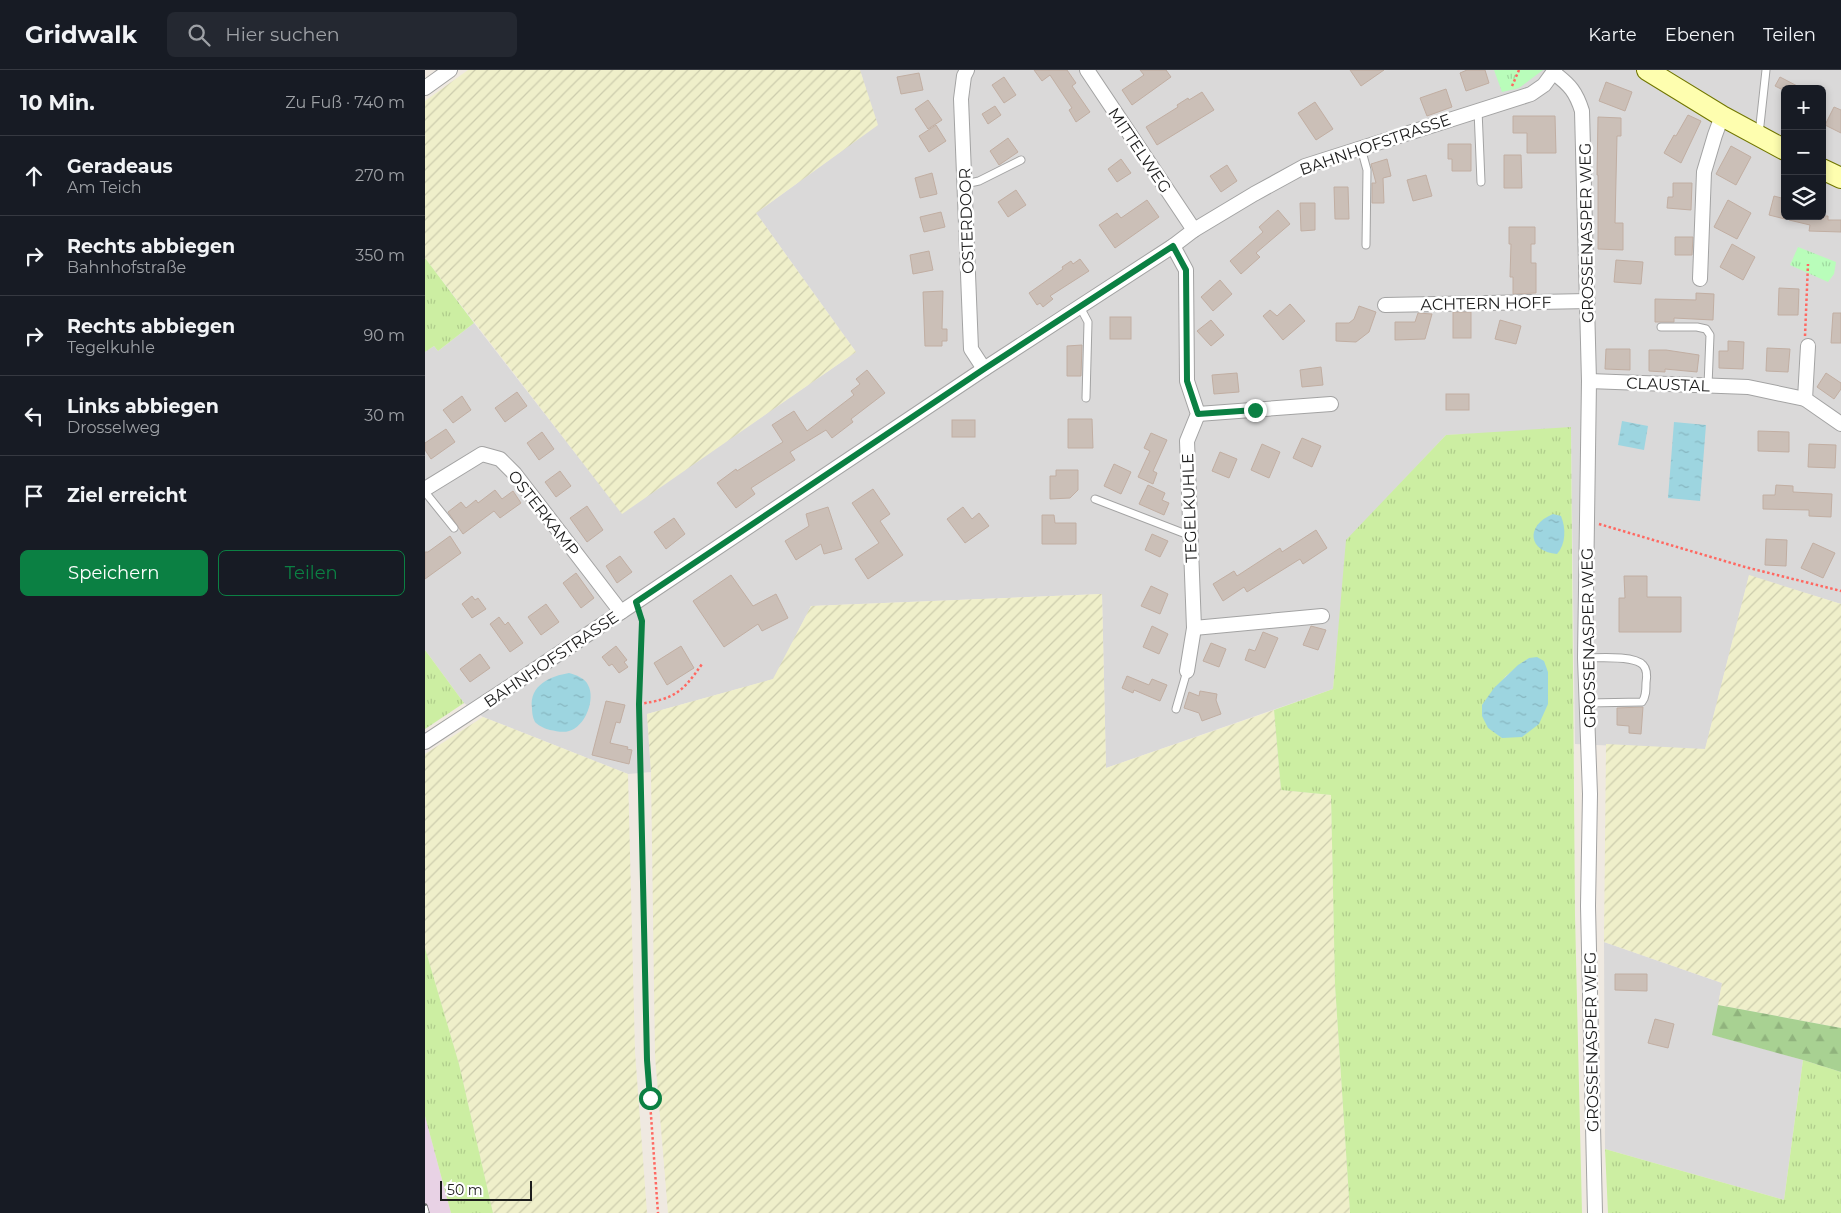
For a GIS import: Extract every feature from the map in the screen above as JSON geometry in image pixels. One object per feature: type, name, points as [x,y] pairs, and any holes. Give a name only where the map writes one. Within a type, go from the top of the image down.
[{"type":"main road","points":[[1647,70],[1722,116],[1781,148]]},
{"type":"main road","points":[[1826,171],[1841,178]]},
{"type":"street","points":[[425,88],[450,70]]},
{"type":"street","name":"OSTERDOOR","points":[[967,70],[964,76],[961,99],[971,350],[984,369]]},
{"type":"street","name":"MITTELWEG","points":[[1087,70],[1194,230]]},
{"type":"street","name":"BAHNHOFSTRASSE","points":[[425,742],[984,369],[1173,246],[1194,230],[1254,194],[1305,166],[1531,94],[1544,85],[1554,72]]},
{"type":"street","name":"GROSSENASPER WEG","points":[[1554,72],[1568,83],[1577,95],[1583,111],[1589,381],[1585,658],[1590,794],[1588,906],[1595,1213]]},
{"type":"street","points":[[1700,279],[1704,172],[1722,116]]},
{"type":"street","points":[[1173,246],[1186,270],[1187,381],[1198,414],[1331,404]]},
{"type":"street","name":"ACHTERN HOFF","points":[[1385,305],[1588,301]]},
{"type":"street","points":[[1808,346],[1805,398],[1841,424]]},
{"type":"street","name":"CLAUSTAL","points":[[1589,381],[1748,387],[1805,398]]},
{"type":"street","name":"TEGELKUHLE","points":[[1187,671],[1194,628],[1187,440],[1198,414]]},
{"type":"street","name":"OSTERKAMP","points":[[425,490],[482,454],[500,459],[515,474],[621,612]]},
{"type":"street","points":[[1194,628],[1322,616]]},
{"type":"lane","points":[[1759,136],[1766,70]]},
{"type":"lane","points":[[1478,110],[1481,182]]},
{"type":"lane","points":[[1361,148],[1367,170],[1365,245]]},
{"type":"lane","points":[[965,184],[979,181],[1021,160]]},
{"type":"lane","points":[[1080,307],[1088,322],[1086,398]]},
{"type":"lane","points":[[1661,327],[1697,327],[1706,329],[1710,335],[1708,386]]},
{"type":"lane","points":[[425,490],[454,528]]},
{"type":"lane","points":[[1095,500],[1191,536]]},
{"type":"lane","points":[[1585,658],[1629,659],[1637,661],[1642,664],[1647,676],[1646,694],[1642,702],[1588,703]]},
{"type":"lane","points":[[1176,709],[1187,671]]},
{"type":"path","points":[[1808,264],[1805,341],[1808,346]]},
{"type":"path","points":[[1587,521],[1745,568],[1841,591]]},
{"type":"path","points":[[636,602],[642,621],[639,704],[647,1060],[658,1213]]},
{"type":"path","points":[[639,704],[664,700],[677,693],[689,682],[702,664]]},
{"type":"shaded area","points":[[860,70],[1841,70],[1841,604],[1749,576],[1705,750],[1575,744],[1571,430],[1446,435],[1347,540],[1333,689],[1106,768],[1102,594],[811,606],[774,679],[647,714],[651,772],[628,774],[483,717],[464,703],[425,650],[425,352],[434,346],[438,351],[474,323],[622,513],[856,352],[756,213],[877,125]]},
{"type":"shaded area","points":[[1604,942],[1722,983],[1713,1035],[1803,1060],[1784,1200],[1605,1149]]},
{"type":"shaded area","points":[[425,1116],[451,1213],[425,1213]]},
{"type":"green space","points":[[468,70],[860,70],[878,125],[756,213],[856,352],[622,514],[425,258],[425,101]]},
{"type":"green space","points":[[1494,70],[1543,70],[1519,88],[1502,92]]},
{"type":"green space","points":[[1798,247],[1836,262],[1834,274],[1828,282],[1790,265]]},
{"type":"green space","points":[[425,258],[474,323],[438,351],[434,346],[425,352]]},
{"type":"green space","points":[[1571,427],[1575,915],[1582,1213],[1350,1213],[1335,985],[1331,795],[1281,790],[1274,710],[1333,689],[1346,540],[1446,435]],"holes":[[[1529,658],[1482,705],[1506,676]]]},
{"type":"green space","points":[[1749,575],[1841,604],[1841,1028],[1718,1005],[1722,983],[1604,942],[1606,744],[1705,749]]},
{"type":"green space","points":[[1102,594],[1106,768],[1274,710],[1281,790],[1331,795],[1335,985],[1350,1213],[668,1213],[655,1056],[651,772],[647,714],[773,679],[811,606]]},
{"type":"green space","points":[[425,650],[464,703],[425,729]]},
{"type":"green space","points":[[483,717],[628,774],[635,1052],[647,1213],[493,1213],[459,1064],[425,948],[425,754]]},
{"type":"green space","points":[[425,948],[459,1064],[493,1213],[451,1213],[425,1116]]},
{"type":"green space","points":[[1718,1005],[1841,1028],[1841,1072],[1712,1035]]},
{"type":"green space","points":[[1803,1060],[1841,1072],[1841,1213],[1608,1213],[1605,1149],[1784,1200]]},
{"type":"water","points":[[1622,421],[1648,426],[1644,450],[1618,445]]},
{"type":"water","points":[[1674,422],[1706,425],[1700,501],[1668,498]]},
{"type":"water","points":[[1553,514],[1561,516],[1564,526],[1564,541],[1557,554],[1540,549],[1534,538],[1534,531],[1537,525]]},
{"type":"water","points":[[1537,657],[1544,661],[1548,672],[1548,704],[1539,724],[1522,737],[1502,738],[1488,728],[1482,716],[1482,705],[1494,688],[1518,665],[1529,658]]},
{"type":"water","points":[[569,673],[585,680],[590,691],[590,705],[584,718],[580,724],[567,732],[550,730],[537,724],[532,710],[534,693],[549,679]]},
{"type":"building","points":[[1034,70],[1067,70],[1076,83],[1072,86],[1090,112],[1076,122],[1069,110],[1072,108],[1050,75],[1042,81]]},
{"type":"building","points":[[1140,70],[1166,70],[1171,77],[1132,105],[1122,90],[1144,75]]},
{"type":"building","points":[[1350,70],[1384,70],[1361,86]]},
{"type":"building","points":[[1467,70],[1485,70],[1489,83],[1466,91],[1460,73]]},
{"type":"building","points":[[919,73],[923,90],[901,94],[897,77]]},
{"type":"building","points":[[1004,77],[1016,95],[1004,103],[992,85]]},
{"type":"building","points":[[1780,77],[1795,85],[1781,85],[1781,89],[1775,86]]},
{"type":"building","points":[[1606,82],[1632,92],[1625,111],[1599,101]]},
{"type":"building","points":[[1446,89],[1452,107],[1427,116],[1420,98]]},
{"type":"building","points":[[1202,92],[1214,110],[1157,145],[1146,127],[1178,107],[1177,105],[1188,98],[1189,100]]},
{"type":"building","points":[[928,100],[942,120],[928,129],[915,109]]},
{"type":"building","points":[[1315,102],[1333,129],[1316,140],[1298,113]]},
{"type":"building","points":[[995,106],[1001,115],[988,124],[982,114]]},
{"type":"building","points":[[1834,107],[1841,110],[1841,133],[1826,126]]},
{"type":"building","points":[[1688,115],[1701,121],[1681,163],[1664,153]]},
{"type":"building","points":[[1513,116],[1555,116],[1556,153],[1527,153],[1527,133],[1513,133]]},
{"type":"building","points":[[1598,117],[1621,118],[1621,136],[1617,136],[1615,223],[1623,223],[1623,250],[1598,249]]},
{"type":"building","points":[[936,125],[946,141],[929,152],[919,136]]},
{"type":"building","points":[[1008,138],[1018,152],[999,165],[990,151]]},
{"type":"building","points":[[1448,144],[1471,144],[1471,171],[1452,171],[1452,159],[1448,159]]},
{"type":"building","points":[[1731,146],[1751,157],[1736,185],[1716,174]]},
{"type":"building","points":[[1504,155],[1521,155],[1522,188],[1504,188]]},
{"type":"building","points":[[1121,159],[1131,173],[1117,182],[1108,169]]},
{"type":"building","points":[[1387,159],[1391,176],[1383,178],[1384,203],[1372,203],[1372,183],[1376,183],[1371,164]]},
{"type":"building","points":[[1227,165],[1237,181],[1221,192],[1210,176]]},
{"type":"building","points":[[932,173],[937,194],[920,198],[915,178]]},
{"type":"building","points":[[1426,175],[1432,196],[1413,201],[1407,180]]},
{"type":"building","points":[[1673,183],[1692,183],[1691,210],[1667,208],[1668,197],[1673,197]]},
{"type":"building","points":[[1334,187],[1348,187],[1349,219],[1335,219]]},
{"type":"building","points":[[1016,190],[1026,205],[1008,217],[998,202]]},
{"type":"building","points":[[1774,196],[1781,198],[1781,218],[1769,215]]},
{"type":"building","points":[[1147,200],[1159,217],[1115,248],[1099,225],[1117,213],[1121,218]]},
{"type":"building","points":[[1728,200],[1751,213],[1737,239],[1714,227]]},
{"type":"building","points":[[1300,203],[1315,203],[1315,230],[1301,231]]},
{"type":"building","points":[[1278,210],[1290,224],[1256,253],[1260,257],[1241,274],[1230,261],[1263,232],[1259,227]]},
{"type":"building","points":[[941,212],[945,227],[924,232],[920,217]]},
{"type":"building","points":[[1826,216],[1828,216],[1828,220],[1841,220],[1841,232],[1809,231],[1810,225],[1789,220],[1826,220]]},
{"type":"building","points":[[1509,227],[1535,227],[1535,244],[1531,244],[1531,263],[1536,263],[1536,293],[1513,294],[1513,277],[1510,277],[1511,244],[1509,244]]},
{"type":"building","points":[[1675,237],[1693,237],[1692,255],[1675,255]]},
{"type":"building","points":[[1732,244],[1755,257],[1743,280],[1720,267]]},
{"type":"building","points":[[929,251],[933,270],[913,274],[910,255]]},
{"type":"building","points":[[1080,259],[1089,271],[1050,296],[1053,299],[1043,307],[1040,303],[1037,305],[1029,293],[1063,269],[1062,267],[1071,261],[1073,264]]},
{"type":"building","points":[[1616,260],[1643,262],[1641,284],[1614,282]]},
{"type":"building","points":[[1220,280],[1232,294],[1213,311],[1201,297]]},
{"type":"building","points":[[1779,288],[1799,289],[1798,315],[1778,315]]},
{"type":"building","points":[[943,291],[942,329],[947,329],[947,341],[942,341],[942,346],[925,346],[923,292]]},
{"type":"building","points":[[1696,293],[1714,294],[1713,320],[1674,318],[1674,322],[1655,322],[1655,299],[1696,300]]},
{"type":"building","points":[[1290,304],[1305,321],[1283,340],[1263,316],[1270,310],[1277,316]]},
{"type":"building","points":[[1359,306],[1376,312],[1369,332],[1356,342],[1336,341],[1336,323],[1349,323],[1354,319]]},
{"type":"building","points":[[1453,312],[1471,312],[1471,338],[1453,338]]},
{"type":"building","points":[[1418,313],[1432,314],[1425,339],[1395,340],[1395,322],[1415,322]]},
{"type":"building","points":[[1833,313],[1841,313],[1841,343],[1831,343]]},
{"type":"building","points":[[1110,317],[1131,317],[1131,339],[1110,339]]},
{"type":"building","points":[[1211,320],[1224,335],[1211,346],[1197,331]]},
{"type":"building","points":[[1500,320],[1521,326],[1516,344],[1495,339]]},
{"type":"building","points":[[1728,341],[1744,342],[1743,369],[1719,368],[1719,351],[1728,351]]},
{"type":"building","points":[[1082,345],[1081,376],[1067,376],[1067,346]]},
{"type":"building","points":[[1767,348],[1790,349],[1788,372],[1766,371]]},
{"type":"building","points":[[1606,349],[1630,349],[1630,370],[1605,369]]},
{"type":"building","points":[[1649,350],[1666,350],[1699,355],[1697,372],[1665,369],[1665,372],[1649,371]]},
{"type":"building","points":[[1321,367],[1323,385],[1302,387],[1300,370]]},
{"type":"building","points":[[867,370],[885,393],[851,419],[853,422],[832,438],[826,430],[790,452],[795,460],[751,488],[755,494],[736,508],[717,483],[736,469],[737,471],[783,442],[772,425],[794,411],[807,431],[854,395],[851,391],[860,384],[856,379]]},
{"type":"building","points":[[1237,373],[1239,392],[1214,394],[1212,375]]},
{"type":"building","points":[[1826,373],[1841,383],[1841,389],[1834,399],[1817,387]]},
{"type":"building","points":[[517,392],[527,406],[505,422],[495,408]]},
{"type":"building","points":[[1446,394],[1469,394],[1469,410],[1446,410]]},
{"type":"building","points":[[462,396],[471,410],[453,423],[443,410]]},
{"type":"building","points":[[1068,419],[1092,419],[1093,448],[1068,448]]},
{"type":"building","points":[[952,420],[975,420],[975,437],[952,437]]},
{"type":"building","points":[[446,429],[455,442],[431,459],[425,450],[425,443]]},
{"type":"building","points":[[1758,431],[1789,432],[1789,452],[1758,451]]},
{"type":"building","points":[[542,432],[554,449],[539,460],[527,443]]},
{"type":"building","points":[[1151,433],[1167,440],[1153,471],[1157,473],[1153,484],[1138,477],[1150,451],[1144,448]]},
{"type":"building","points":[[1302,438],[1321,446],[1312,467],[1293,458]]},
{"type":"building","points":[[1262,444],[1280,452],[1269,478],[1251,470]]},
{"type":"building","points":[[1809,444],[1836,445],[1835,468],[1808,467]]},
{"type":"building","points":[[1220,452],[1237,459],[1229,478],[1212,471]]},
{"type":"building","points":[[1114,464],[1131,472],[1121,494],[1104,486]]},
{"type":"building","points":[[1056,470],[1078,470],[1078,490],[1070,498],[1050,499],[1050,476],[1056,476]]},
{"type":"building","points":[[560,471],[571,486],[556,497],[545,482]]},
{"type":"building","points":[[1148,485],[1165,493],[1162,500],[1169,503],[1164,515],[1139,504]]},
{"type":"building","points":[[1776,485],[1793,486],[1793,492],[1832,494],[1831,517],[1809,516],[1809,510],[1763,509],[1763,495],[1775,495]]},
{"type":"building","points":[[873,489],[890,514],[880,521],[903,555],[868,579],[855,559],[879,543],[852,503]]},
{"type":"building","points":[[495,490],[502,499],[513,491],[521,503],[500,518],[494,511],[463,534],[448,512],[461,502],[466,508],[476,500],[478,503]]},
{"type":"building","points":[[587,506],[603,530],[587,542],[570,518]]},
{"type":"building","points":[[828,507],[842,549],[824,554],[821,544],[796,560],[785,541],[809,526],[806,514]]},
{"type":"building","points":[[963,507],[972,519],[979,513],[989,526],[965,543],[947,519]]},
{"type":"building","points":[[1042,515],[1054,515],[1055,523],[1076,523],[1076,544],[1042,544]]},
{"type":"building","points":[[674,518],[685,534],[666,549],[654,532]]},
{"type":"building","points":[[1316,530],[1327,548],[1303,564],[1300,559],[1247,592],[1244,587],[1223,601],[1213,584],[1234,571],[1237,576],[1280,548],[1282,552]]},
{"type":"building","points":[[1152,534],[1168,541],[1160,557],[1145,550]]},
{"type":"building","points":[[450,536],[461,553],[425,579],[425,552],[428,552]]},
{"type":"building","points":[[1766,539],[1787,540],[1786,566],[1765,565]]},
{"type":"building","points":[[1813,543],[1835,553],[1823,578],[1801,568]]},
{"type":"building","points":[[620,556],[632,572],[617,583],[606,566]]},
{"type":"building","points":[[576,573],[594,598],[581,608],[563,583]]},
{"type":"building","points":[[731,575],[753,606],[776,594],[788,618],[762,631],[758,624],[724,647],[693,601]]},
{"type":"building","points":[[1624,576],[1647,576],[1647,597],[1681,597],[1681,632],[1619,632],[1619,598],[1625,598]]},
{"type":"building","points":[[1151,586],[1168,594],[1160,614],[1141,606]]},
{"type":"building","points":[[472,596],[475,600],[478,598],[486,609],[472,618],[462,604]]},
{"type":"building","points":[[546,604],[559,622],[541,635],[528,617]]},
{"type":"building","points":[[499,617],[505,625],[508,622],[523,643],[510,652],[490,624]]},
{"type":"building","points":[[1152,626],[1168,634],[1159,654],[1143,647]]},
{"type":"building","points":[[1311,626],[1326,630],[1318,650],[1303,645]]},
{"type":"building","points":[[1263,632],[1278,638],[1265,668],[1245,660],[1249,649],[1255,651]]},
{"type":"building","points":[[1211,643],[1226,649],[1219,667],[1203,661]]},
{"type":"building","points":[[616,646],[627,660],[624,662],[628,667],[619,673],[612,664],[609,666],[602,657]]},
{"type":"building","points":[[681,646],[694,668],[667,685],[654,663]]},
{"type":"building","points":[[480,654],[490,668],[470,682],[460,669]]},
{"type":"building","points":[[1127,676],[1149,685],[1152,679],[1167,685],[1160,701],[1134,690],[1133,693],[1122,688]]},
{"type":"building","points":[[1200,691],[1217,694],[1216,700],[1221,714],[1202,721],[1199,713],[1184,708],[1189,692],[1199,696]]},
{"type":"building","points":[[606,701],[625,705],[620,723],[616,722],[610,743],[628,747],[627,749],[632,750],[629,764],[592,755]]},
{"type":"building","points":[[1643,707],[1641,734],[1629,733],[1629,726],[1617,725],[1617,708]]},
{"type":"building","points":[[1615,974],[1647,974],[1647,991],[1615,990]]},
{"type":"building","points":[[1655,1019],[1674,1024],[1668,1048],[1648,1043]]},
{"type":"railway","points":[[425,1206],[427,1213]]},
{"type":"route","points":[[650,1098],[647,1060],[639,704],[642,621],[636,602],[984,369],[1173,246],[1186,270],[1187,381],[1198,414],[1255,410]]}]
